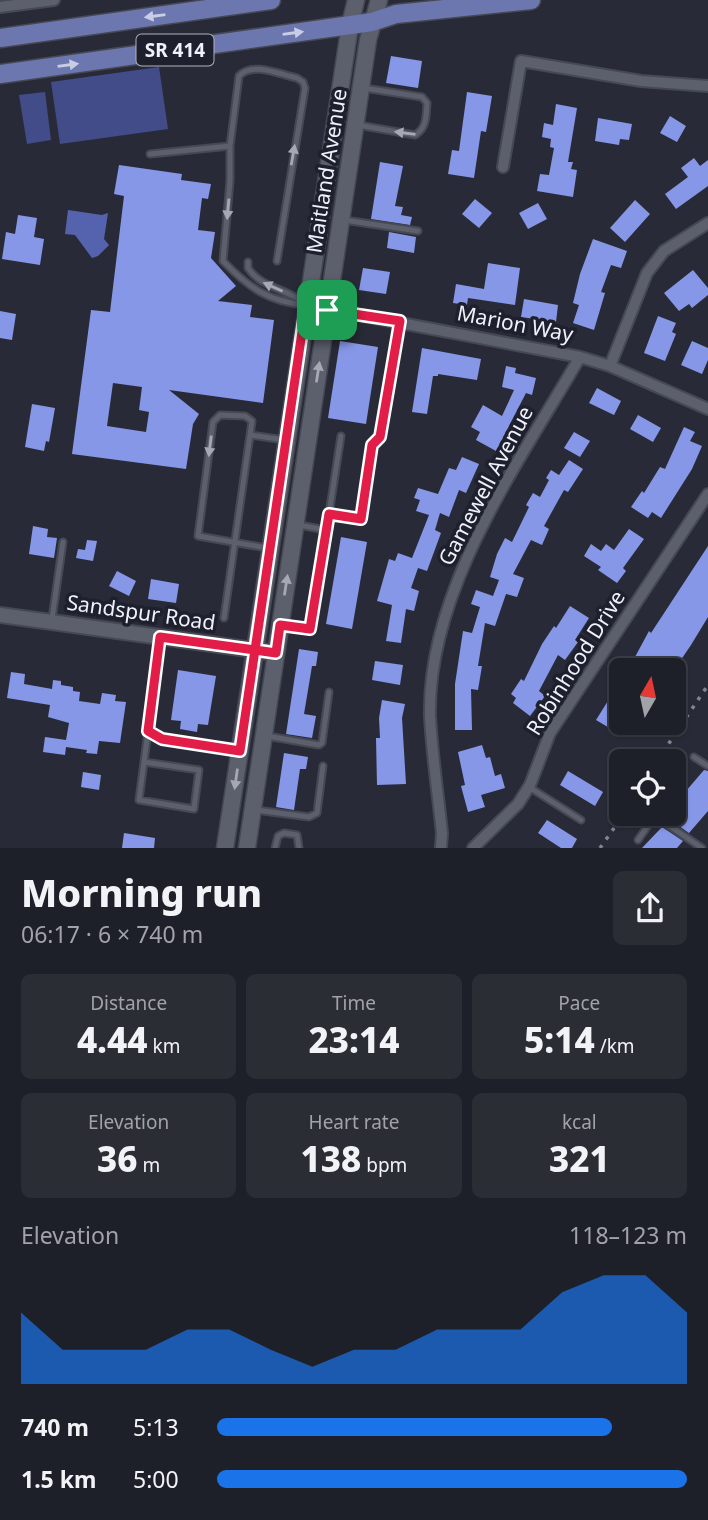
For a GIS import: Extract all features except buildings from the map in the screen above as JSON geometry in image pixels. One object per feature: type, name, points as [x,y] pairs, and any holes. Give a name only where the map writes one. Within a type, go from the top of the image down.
[{"type":"main road","name":"SR 414","points":[[0,38],[271,0]]},
{"type":"main road","name":"Maitland Avenue","points":[[225,848],[306,305],[356,0]]},
{"type":"main road","name":"Maitland Avenue","points":[[247,848],[360,88],[372,22],[379,0]]},
{"type":"main road","name":"SR 414","points":[[0,74],[372,22],[396,14],[531,0]]},
{"type":"street","points":[[0,7],[19,2],[54,0]]},
{"type":"street","points":[[503,167],[521,61],[641,81],[708,86]]},
{"type":"street","points":[[610,366],[648,273],[664,251],[708,223]]},
{"type":"street","name":"Marion Way","points":[[306,305],[580,357],[610,366],[708,409]]},
{"type":"street","name":"Gamewell Avenue","points":[[441,848],[442,832],[430,715],[435,659],[452,593],[478,534],[580,357]]},
{"type":"street","name":"Robinhood Drive","points":[[473,848],[518,804],[529,787],[550,733],[708,494]]},
{"type":"street","name":"Sandspur Road","points":[[0,615],[276,653]]},
{"type":"lane","points":[[277,261],[305,89],[303,82],[262,70],[244,71],[239,76],[230,146],[230,181],[223,261],[239,278],[276,301],[306,305]]},
{"type":"lane","points":[[355,125],[415,135],[422,131],[425,122],[427,103],[422,97],[360,88]]},
{"type":"lane","points":[[150,154],[230,146]]},
{"type":"lane","points":[[341,220],[418,231]]},
{"type":"lane","points":[[248,262],[248,268],[259,280],[293,294],[306,305]]},
{"type":"lane","points":[[329,514],[361,519],[372,445],[380,437],[400,321]]},
{"type":"lane","points":[[224,618],[234,541],[252,421],[246,416],[220,415],[213,422],[198,536],[234,541],[270,548]]},
{"type":"lane","points":[[250,435],[286,440]]},
{"type":"lane","points":[[280,625],[310,629],[341,436]]},
{"type":"lane","points":[[295,525],[327,530]]},
{"type":"lane","points":[[52,622],[63,542]]},
{"type":"lane","points":[[144,762],[199,770],[194,808],[139,800],[160,637]]},
{"type":"lane","points":[[264,736],[319,745],[322,743],[329,692]]},
{"type":"lane","points":[[148,731],[162,739],[240,751]]},
{"type":"lane","points":[[694,757],[708,766]]},
{"type":"lane","points":[[253,809],[309,817],[317,813],[323,766]]},
{"type":"lane","points":[[529,787],[581,820]]},
{"type":"lane","points":[[638,840],[648,826]]},
{"type":"lane","points":[[671,826],[702,848],[708,839]]},
{"type":"lane","points":[[275,848],[278,836],[284,834],[298,835],[299,848]]},
{"type":"shaded area","points":[[159,67],[168,129],[60,144],[51,82]]},
{"type":"shaded area","points":[[45,92],[51,140],[27,144],[19,95]]},
{"type":"shaded area","points":[[68,210],[102,215],[108,213],[104,239],[109,245],[98,256],[92,258],[75,235],[65,234]]},
{"type":"railway","points":[[665,749],[708,685]]},
{"type":"railway","points":[[600,848],[616,826]]},
{"type":"route","points":[[327,310],[306,305],[255,650],[160,637],[148,731],[154,736],[240,751],[255,650],[276,653],[280,625],[310,629],[329,514],[361,519],[372,445],[380,437],[400,321],[327,310]]}]
